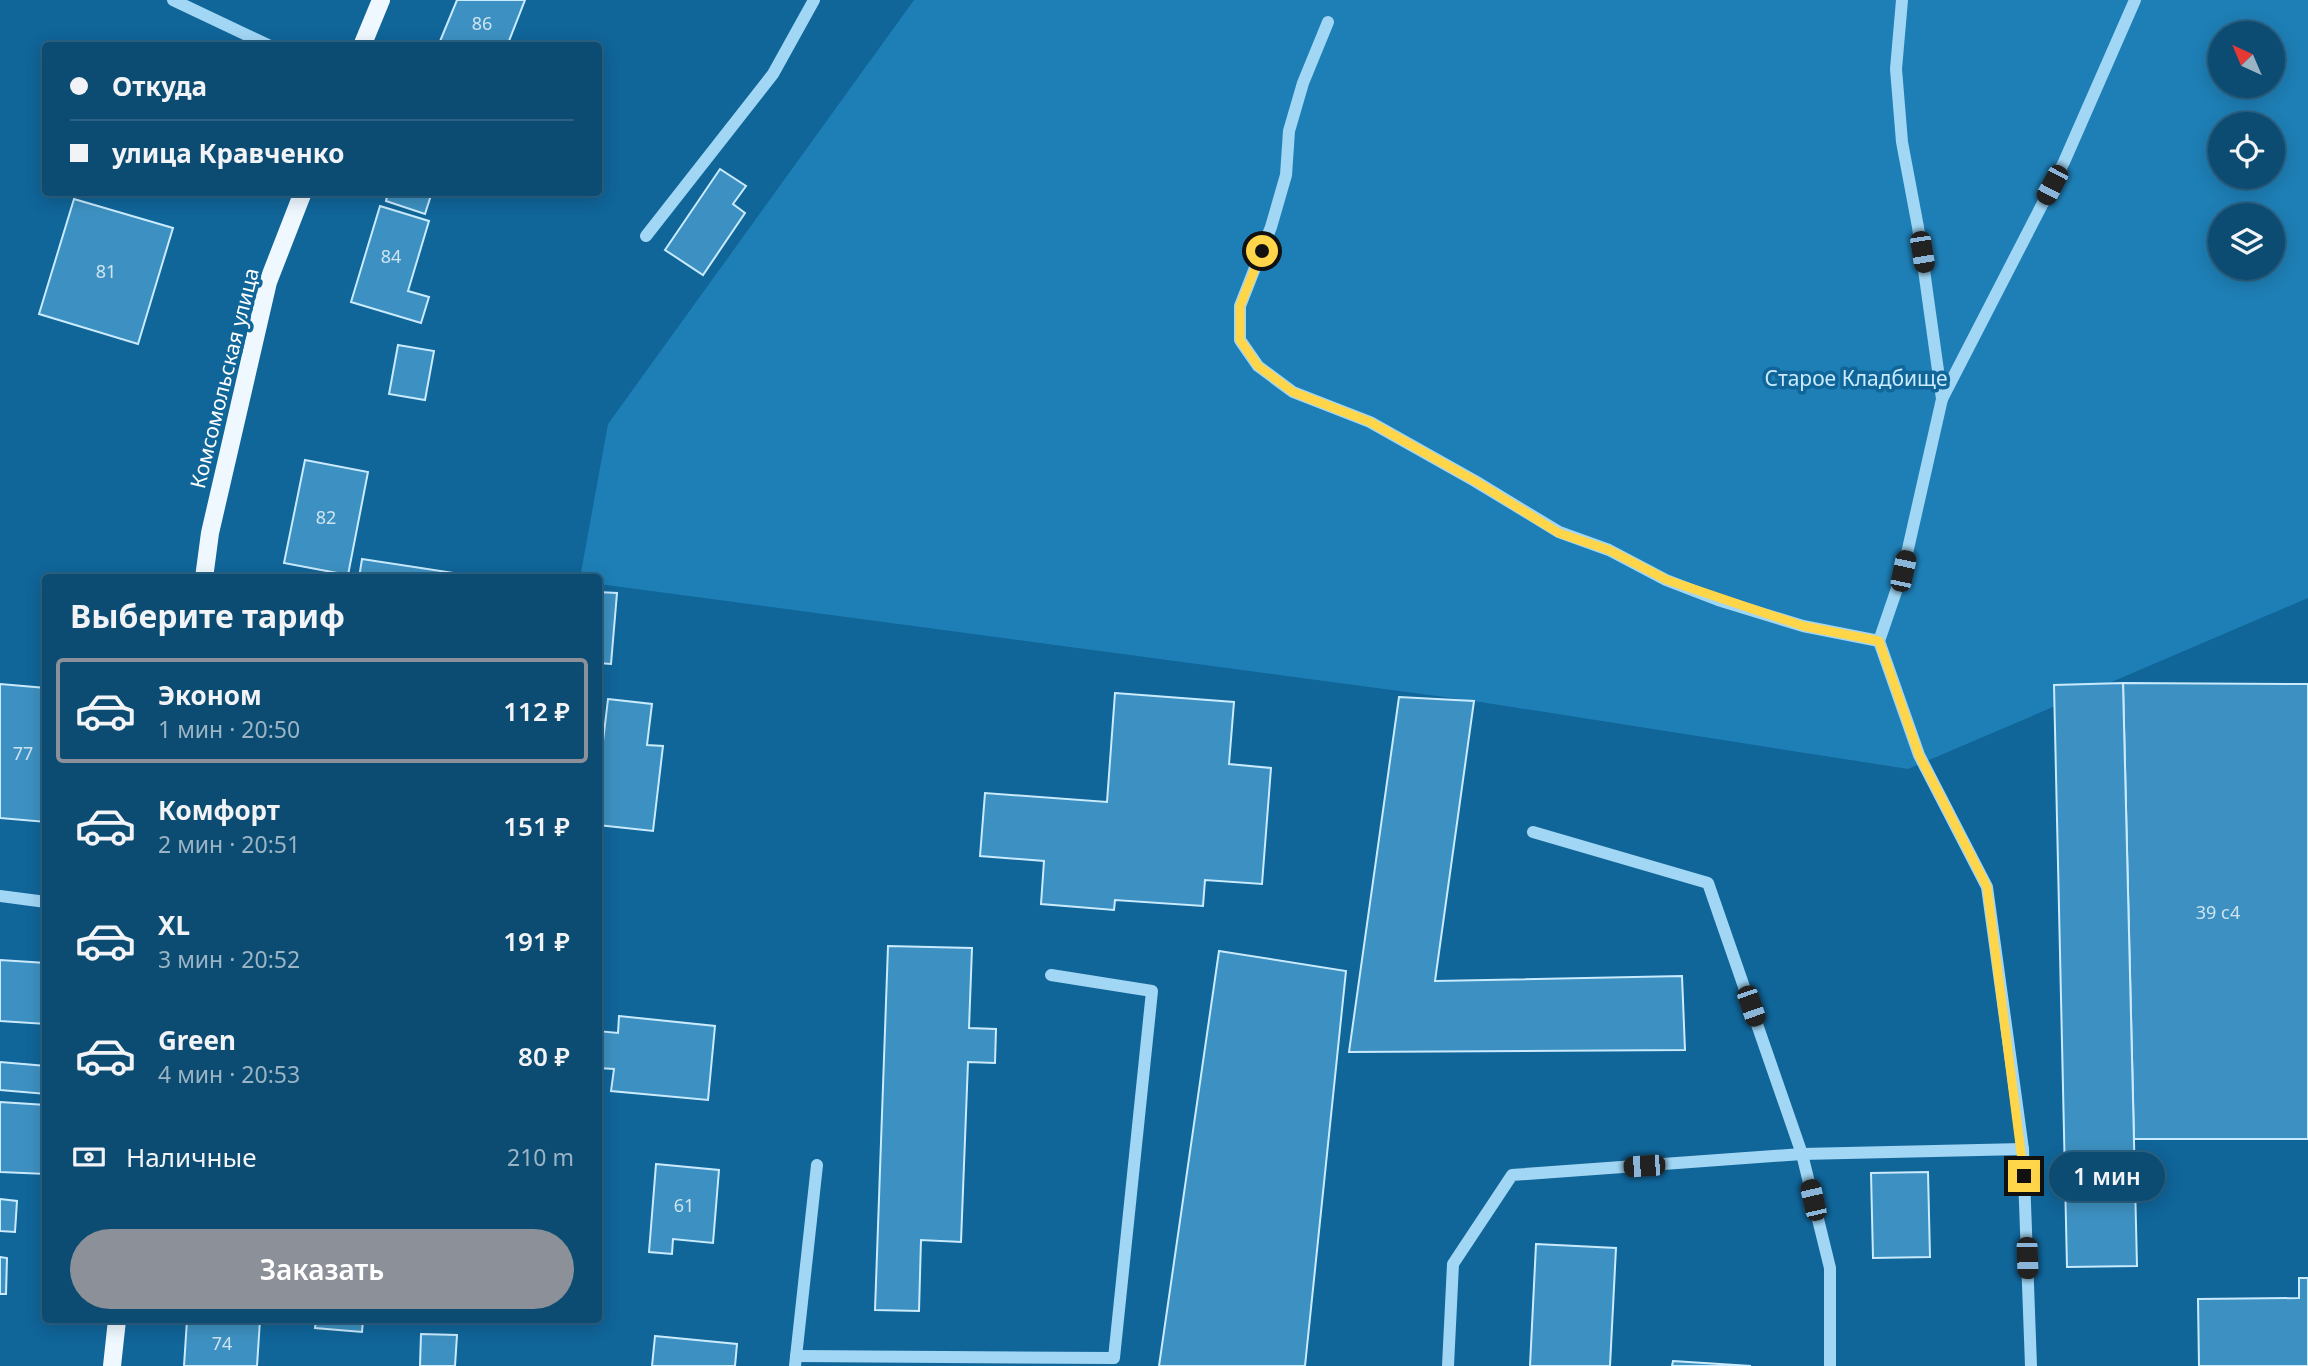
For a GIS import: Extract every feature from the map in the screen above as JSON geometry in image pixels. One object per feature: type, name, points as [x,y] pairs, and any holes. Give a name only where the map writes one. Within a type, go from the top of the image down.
[{"type":"main road","points":[[364,42],[381,0]]},
{"type":"main road","name":"Комсомольская улица","points":[[205,574],[211,533],[268,282],[301,196]]},
{"type":"main road","points":[[112,1366],[117,1323]]},
{"type":"street","points":[[173,0],[262,42]]},
{"type":"street","points":[[646,236],[773,74],[814,0]]},
{"type":"street","points":[[1902,0],[1896,69],[1902,142],[1920,239],[1942,399]]},
{"type":"street","points":[[2031,1366],[2023,1149],[1987,887],[1919,755],[1879,641],[1903,571],[1942,399],[2064,162],[2135,0]]},
{"type":"street","points":[[1328,22],[1303,83],[1293,119],[1286,175],[1271,227],[1240,306],[1240,340],[1258,366],[1293,392],[1381,428],[1475,481],[1559,533],[1609,550],[1667,580],[1718,600],[1803,626],[1879,641]]},
{"type":"street","points":[[1534,832],[1707,883],[1802,1154],[1830,1268],[1830,1366]]},
{"type":"street","points":[[0,896],[42,901]]},
{"type":"street","points":[[817,1165],[795,1361],[1114,1358],[1152,991],[1051,975]]},
{"type":"street","points":[[1448,1366],[1452,1264],[1513,1175],[1802,1154],[2023,1149]]},
{"type":"green space","name":"Старое Кладбище","points":[[914,0],[2308,0],[2308,598],[1908,769],[1474,701],[602,584],[602,574],[581,574],[608,424]]},
{"type":"building","points":[[457,0],[525,0],[509,42],[440,42]]},
{"type":"building","points":[[720,169],[746,186],[733,204],[745,213],[703,275],[665,250]]},
{"type":"building","points":[[387,196],[431,196],[425,214],[386,201]]},
{"type":"building","points":[[74,199],[173,228],[138,344],[39,314]]},
{"type":"building","points":[[380,206],[429,221],[408,291],[429,297],[421,323],[351,302]]},
{"type":"building","points":[[398,345],[434,351],[425,400],[389,394]]},
{"type":"building","points":[[305,460],[368,472],[348,574],[284,563]]},
{"type":"building","points":[[362,559],[454,573],[454,574],[360,574]]},
{"type":"building","points":[[602,592],[617,593],[611,664],[602,663]]},
{"type":"building","points":[[2123,683],[2308,684],[2308,1139],[2134,1139]]},
{"type":"building","points":[[2123,683],[2137,1266],[2067,1267],[2054,685]]},
{"type":"building","points":[[0,684],[42,688],[42,822],[0,818]]},
{"type":"building","points":[[1115,693],[1234,702],[1229,764],[1271,768],[1262,884],[1205,880],[1203,906],[1115,900],[1114,910],[1041,904],[1044,861],[980,856],[985,793],[1107,802]]},
{"type":"building","points":[[1399,697],[1474,701],[1435,981],[1682,976],[1685,1050],[1349,1052]]},
{"type":"building","points":[[608,699],[652,704],[647,745],[663,746],[653,831],[602,825],[602,750]]},
{"type":"building","points":[[888,946],[972,948],[969,1028],[996,1029],[995,1063],[968,1062],[961,1242],[921,1240],[919,1311],[875,1310]]},
{"type":"building","points":[[1219,951],[1346,971],[1305,1366],[1159,1366]]},
{"type":"building","points":[[0,960],[42,963],[42,1024],[0,1021]]},
{"type":"building","points":[[619,1016],[715,1026],[708,1100],[611,1091],[614,1069],[602,1068],[602,1031],[618,1033]]},
{"type":"building","points":[[0,1062],[42,1066],[42,1094],[0,1090]]},
{"type":"building","points":[[0,1102],[42,1105],[42,1174],[0,1172]]},
{"type":"building","points":[[656,1164],[719,1170],[713,1243],[673,1239],[672,1254],[649,1252]]},
{"type":"building","points":[[1928,1172],[1930,1257],[1873,1258],[1871,1173]]},
{"type":"building","points":[[0,1199],[17,1201],[15,1232],[0,1231]]},
{"type":"building","points":[[1536,1244],[1616,1248],[1610,1366],[1530,1366]]},
{"type":"building","points":[[0,1257],[7,1258],[6,1294],[0,1294]]},
{"type":"building","points":[[2299,1278],[2308,1278],[2308,1366],[2199,1366],[2198,1299],[2299,1298]]},
{"type":"building","points":[[187,1323],[260,1323],[257,1366],[184,1366]]},
{"type":"building","points":[[316,1323],[363,1323],[362,1332],[315,1328]]},
{"type":"building","points":[[421,1334],[457,1335],[455,1366],[420,1366]]},
{"type":"building","points":[[655,1336],[737,1344],[735,1366],[652,1366]]},
{"type":"building","points":[[1673,1361],[1751,1366],[1672,1366]]},
{"type":"route","points":[[1262,251],[1240,306],[1240,340],[1258,366],[1293,392],[1370,422],[1475,481],[1559,533],[1609,550],[1667,580],[1718,600],[1803,626],[1879,641],[1919,755],[1987,887],[2023,1149],[2024,1176]]}]
